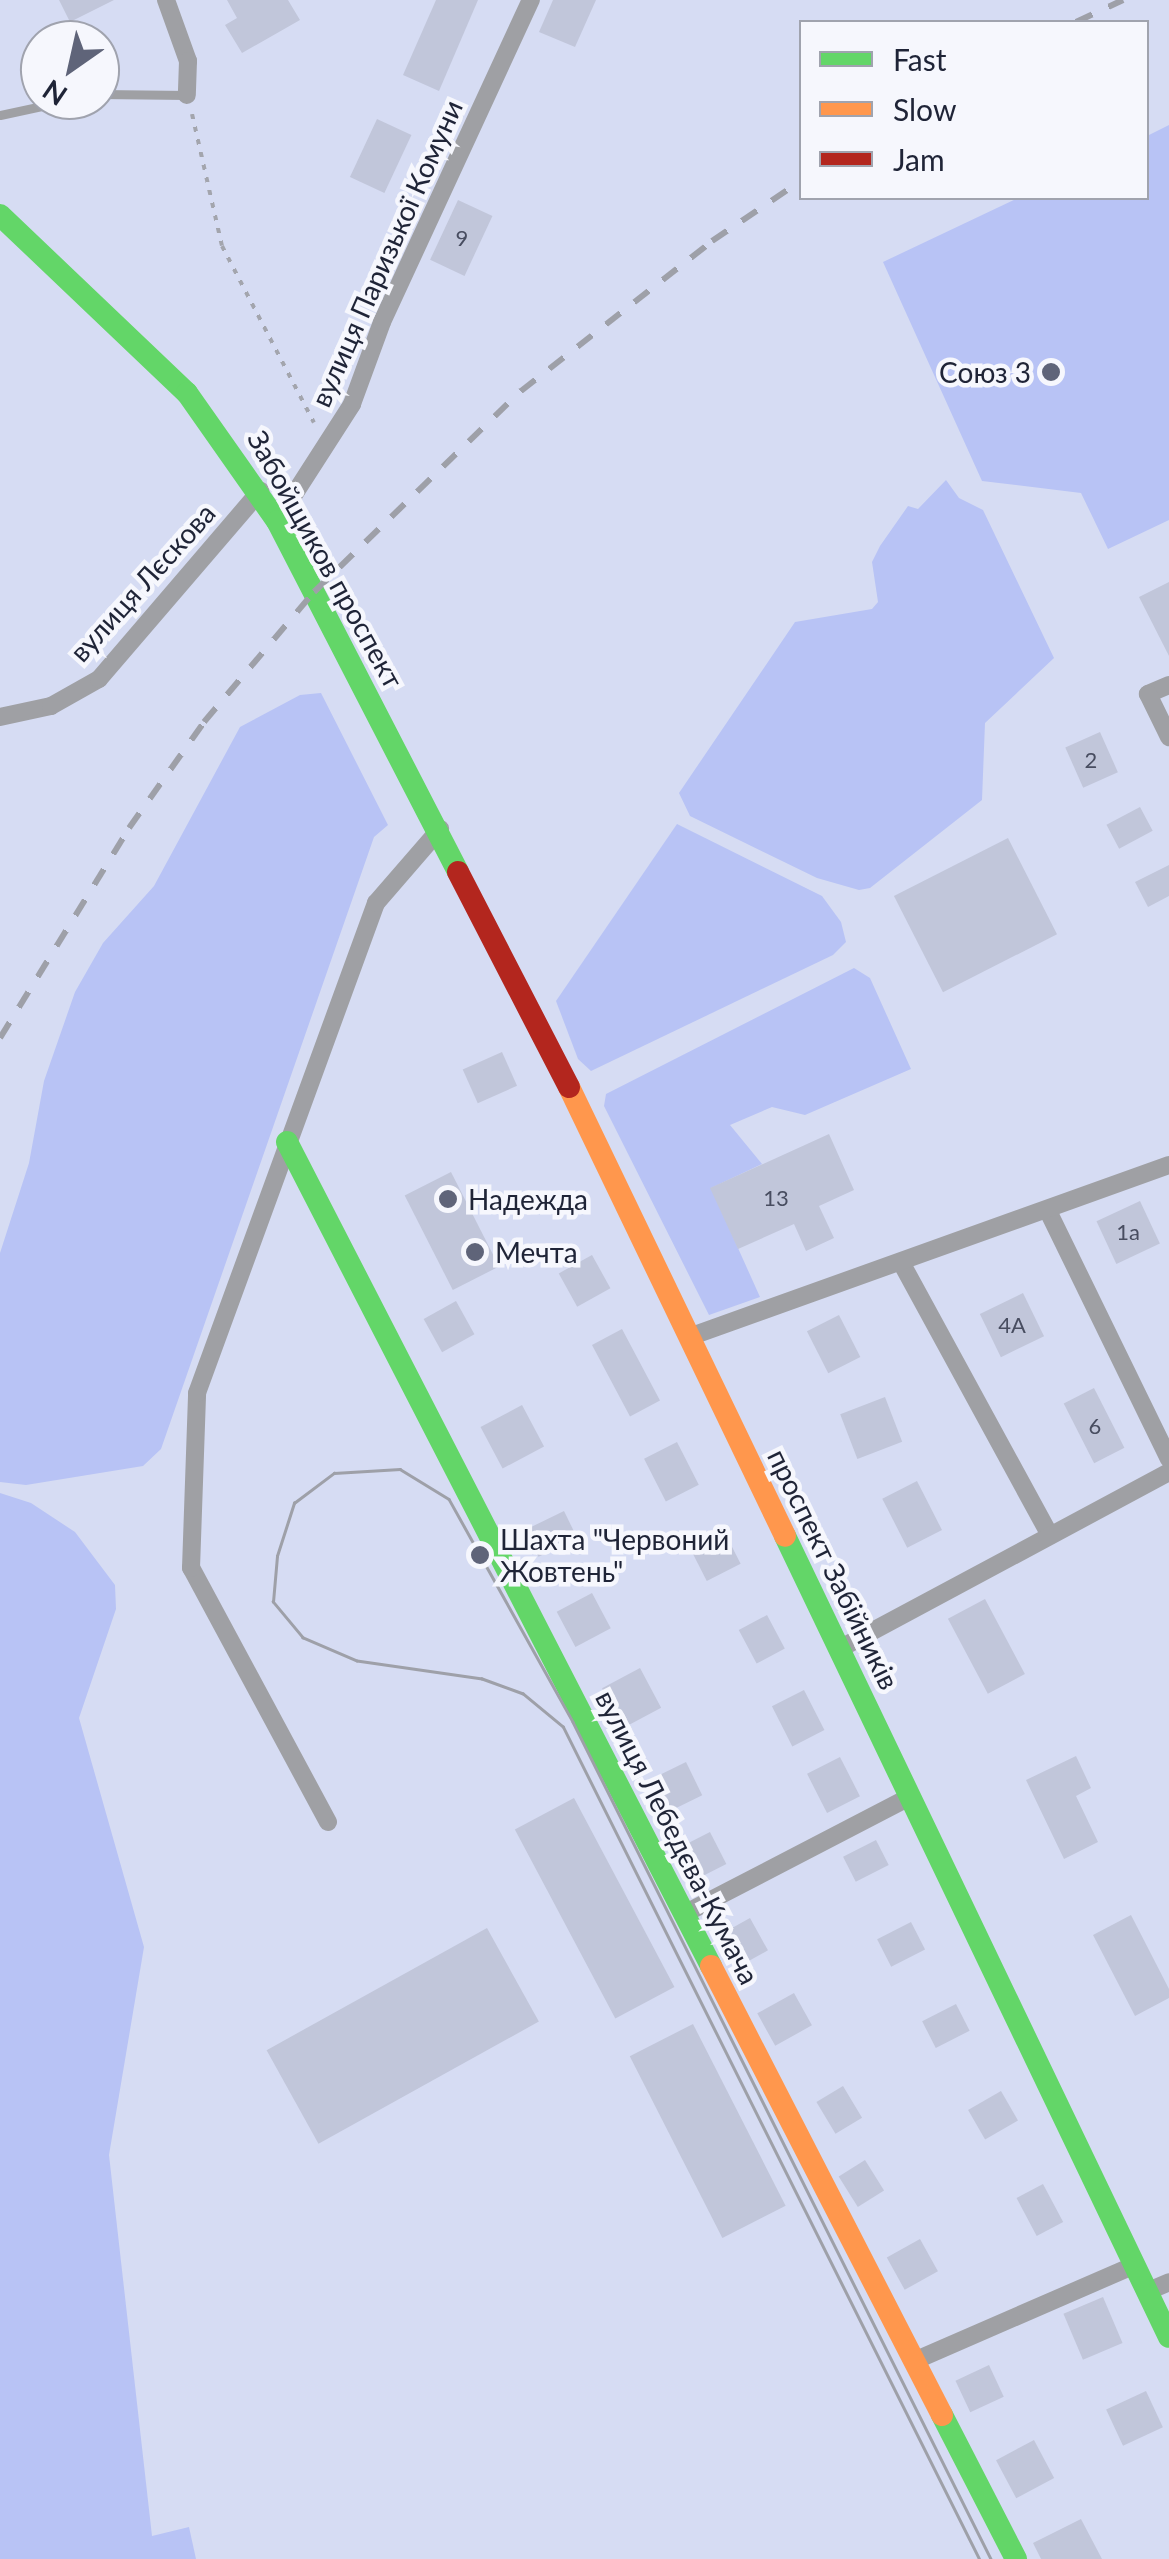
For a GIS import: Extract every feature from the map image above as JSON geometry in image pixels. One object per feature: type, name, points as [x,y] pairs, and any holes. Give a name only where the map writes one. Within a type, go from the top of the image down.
[{"type":"main road","name":"Забойщиков проспект","points":[[0,215],[187,393],[260,490],[440,829]]},
{"type":"main road","name":"проспект Забійників","points":[[440,829],[840,1648],[1169,2338]]},
{"type":"main road","name":"вулиця Лебедєва-Кумача","points":[[287,1142],[1016,2559]]},
{"type":"street","points":[[166,0],[188,61],[188,95]]},
{"type":"street","name":"вулиця Паризької Комуни","points":[[277,520],[322,459],[531,0]]},
{"type":"street","name":"вулиця Лєскова","points":[[0,717],[51,706],[99,679],[260,490]]},
{"type":"street","points":[[1169,685],[1148,694],[1169,737]]},
{"type":"street","points":[[328,1822],[190,1568],[196,1393],[376,903],[440,829]]},
{"type":"street","points":[[688,1337],[902,1264],[1169,1164]]},
{"type":"street","points":[[1048,1211],[1169,1459]]},
{"type":"street","points":[[902,1264],[1050,1535]]},
{"type":"street","points":[[840,1648],[1169,1472]]},
{"type":"street","points":[[684,1914],[910,1797]]},
{"type":"street","points":[[914,2361],[1133,2266]]},
{"type":"street","points":[[1146,2292],[1169,2282]]},
{"type":"lane","points":[[120,94],[188,95]]},
{"type":"path","points":[[188,95],[222,246],[312,415],[322,459]]},
{"type":"shaded area","name":"Союз 3","points":[[1169,125],[1169,520],[1108,549],[1081,493],[982,481],[883,262],[1014,200],[1149,200],[1149,135]]},
{"type":"shaded area","points":[[946,480],[959,498],[983,510],[1054,658],[985,723],[982,800],[870,888],[859,890],[817,878],[690,816],[679,793],[795,622],[872,609],[878,602],[872,562],[880,546],[908,506],[918,509]]},
{"type":"shaded area","points":[[321,693],[388,825],[374,837],[161,1449],[143,1466],[26,1485],[0,1482],[0,1253],[29,1163],[44,1081],[75,992],[103,943],[154,886],[240,727],[300,695]]},
{"type":"shaded area","points":[[677,824],[822,896],[841,922],[846,942],[833,955],[591,1071],[578,1059],[556,1001]]},
{"type":"shaded area","points":[[854,968],[870,978],[911,1069],[805,1115],[772,1107],[730,1125],[762,1164],[711,1188],[760,1297],[709,1315],[604,1106],[606,1094]]},
{"type":"shaded area","points":[[0,1493],[31,1503],[75,1532],[115,1585],[116,1609],[79,1718],[144,1947],[109,2155],[152,2536],[189,2527],[196,2559],[0,2559]]},
{"type":"building","points":[[59,0],[114,0],[74,20],[69,20]]},
{"type":"building","points":[[227,0],[288,0],[300,20],[242,53],[225,25],[237,18]]},
{"type":"building","points":[[436,0],[478,0],[439,91],[403,75]]},
{"type":"building","points":[[553,0],[596,0],[575,47],[539,32]]},
{"type":"building","points":[[377,119],[411,135],[384,193],[350,177]]},
{"type":"building","points":[[458,200],[492,216],[465,276],[430,260]]},
{"type":"building","points":[[1169,582],[1169,656],[1139,597]]},
{"type":"building","points":[[1100,732],[1118,772],[1083,788],[1065,747]]},
{"type":"building","points":[[1140,807],[1153,831],[1119,849],[1106,825]]},
{"type":"building","points":[[1008,838],[1057,934],[943,992],[894,896]]},
{"type":"building","points":[[1169,865],[1169,896],[1148,907],[1135,882]]},
{"type":"building","points":[[502,1052],[517,1086],[478,1103],[463,1069]]},
{"type":"building","points":[[829,1134],[854,1190],[819,1206],[834,1238],[806,1251],[794,1224],[738,1249],[710,1188]]},
{"type":"building","points":[[451,1172],[499,1266],[453,1290],[405,1196]]},
{"type":"building","points":[[1140,1201],[1160,1244],[1116,1264],[1096,1221]]},
{"type":"building","points":[[592,1255],[610,1288],[577,1307],[559,1273]]},
{"type":"building","points":[[1023,1293],[1044,1336],[1001,1357],[980,1314]]},
{"type":"building","points":[[456,1301],[474,1334],[442,1352],[424,1319]]},
{"type":"building","points":[[839,1315],[860,1357],[828,1373],[807,1331]]},
{"type":"building","points":[[622,1329],[660,1401],[630,1416],[592,1345]]},
{"type":"building","points":[[1094,1388],[1124,1448],[1094,1463],[1064,1403]]},
{"type":"building","points":[[885,1397],[902,1442],[857,1459],[840,1414]]},
{"type":"building","points":[[522,1405],[544,1446],[503,1469],[481,1427]]},
{"type":"building","points":[[677,1442],[699,1485],[666,1502],[644,1459]]},
{"type":"building","points":[[917,1481],[942,1530],[907,1548],[882,1499]]},
{"type":"building","points":[[564,1511],[577,1538],[539,1557],[525,1530]]},
{"type":"building","points":[[727,1537],[741,1564],[707,1581],[693,1554]]},
{"type":"building","points":[[592,1593],[611,1628],[575,1647],[557,1612]]},
{"type":"building","points":[[985,1599],[1025,1674],[988,1694],[948,1619]]},
{"type":"building","points":[[767,1615],[785,1649],[757,1664],[739,1630]]},
{"type":"building","points":[[640,1668],[661,1708],[623,1728],[602,1688]]},
{"type":"building","points":[[804,1690],[824,1730],[792,1746],[772,1706]]},
{"type":"building","points":[[1076,1756],[1091,1788],[1076,1796],[1098,1842],[1064,1859],[1026,1780]]},
{"type":"building","points":[[840,1757],[860,1796],[827,1813],[807,1774]]},
{"type":"building","points":[[686,1762],[702,1795],[668,1812],[652,1779]]},
{"type":"building","points":[[574,1798],[674,1987],[615,2018],[515,1829]]},
{"type":"building","points":[[710,1832],[726,1864],[702,1876],[686,1844]]},
{"type":"building","points":[[876,1840],[889,1865],[856,1882],[843,1857]]},
{"type":"building","points":[[1131,1915],[1169,1989],[1169,1998],[1135,2016],[1093,1935]]},
{"type":"building","points":[[750,1918],[768,1950],[735,1969],[717,1936]]},
{"type":"building","points":[[911,1922],[925,1950],[891,1967],[877,1939]]},
{"type":"building","points":[[487,1928],[539,2022],[318,2144],[267,2050]]},
{"type":"building","points":[[794,1993],[812,2025],[775,2046],[757,2013]]},
{"type":"building","points":[[956,2004],[970,2031],[936,2048],[922,2021]]},
{"type":"building","points":[[693,2024],[786,2206],[722,2238],[630,2056]]},
{"type":"building","points":[[843,2086],[862,2118],[835,2134],[816,2102]]},
{"type":"building","points":[[1001,2091],[1018,2120],[985,2139],[968,2110]]},
{"type":"building","points":[[865,2160],[884,2191],[858,2207],[839,2176]]},
{"type":"building","points":[[1043,2184],[1063,2222],[1037,2236],[1017,2198]]},
{"type":"building","points":[[920,2239],[938,2271],[905,2290],[887,2257]]},
{"type":"building","points":[[1103,2297],[1123,2343],[1083,2360],[1063,2314]]},
{"type":"building","points":[[989,2365],[1004,2397],[970,2412],[955,2381]]},
{"type":"building","points":[[1146,2391],[1163,2427],[1123,2446],[1106,2410]]},
{"type":"building","points":[[1034,2440],[1054,2478],[1016,2498],[996,2460]]},
{"type":"building","points":[[1081,2519],[1102,2559],[1041,2559],[1033,2543]]},
{"type":"tram line","points":[[979,2559],[563,1727],[523,1694],[482,1679],[357,1661],[303,1638],[273,1602],[277,1556],[294,1503],[334,1473],[400,1469],[449,1499],[573,1722],[991,2559]]},
{"type":"railway","points":[[1080,20],[1123,0]]},
{"type":"railway","points":[[0,1038],[129,828],[204,722],[314,592],[521,391],[712,241],[799,182]]},
{"type":"traffic: fast","points":[[0,215],[187,393],[277,521],[458,872]]},
{"type":"traffic: fast","points":[[287,1142],[711,1966]]},
{"type":"traffic: fast","points":[[785,1536],[1169,2337]]},
{"type":"traffic: fast","points":[[942,2415],[1016,2559]]},
{"type":"traffic: slow","points":[[569,1087],[785,1536]]},
{"type":"traffic: slow","points":[[711,1966],[942,2415]]},
{"type":"traffic: jam","points":[[458,872],[569,1087]]},
{"type":"place","name":"Союз 3","points":[[1051,372]]},
{"type":"place","name":"Надежда","points":[[448,1199]]},
{"type":"place","name":"Мечта","points":[[475,1252]]},
{"type":"place","name":"Шахта \"Червоний Жовтень\"","points":[[480,1555]]}]
